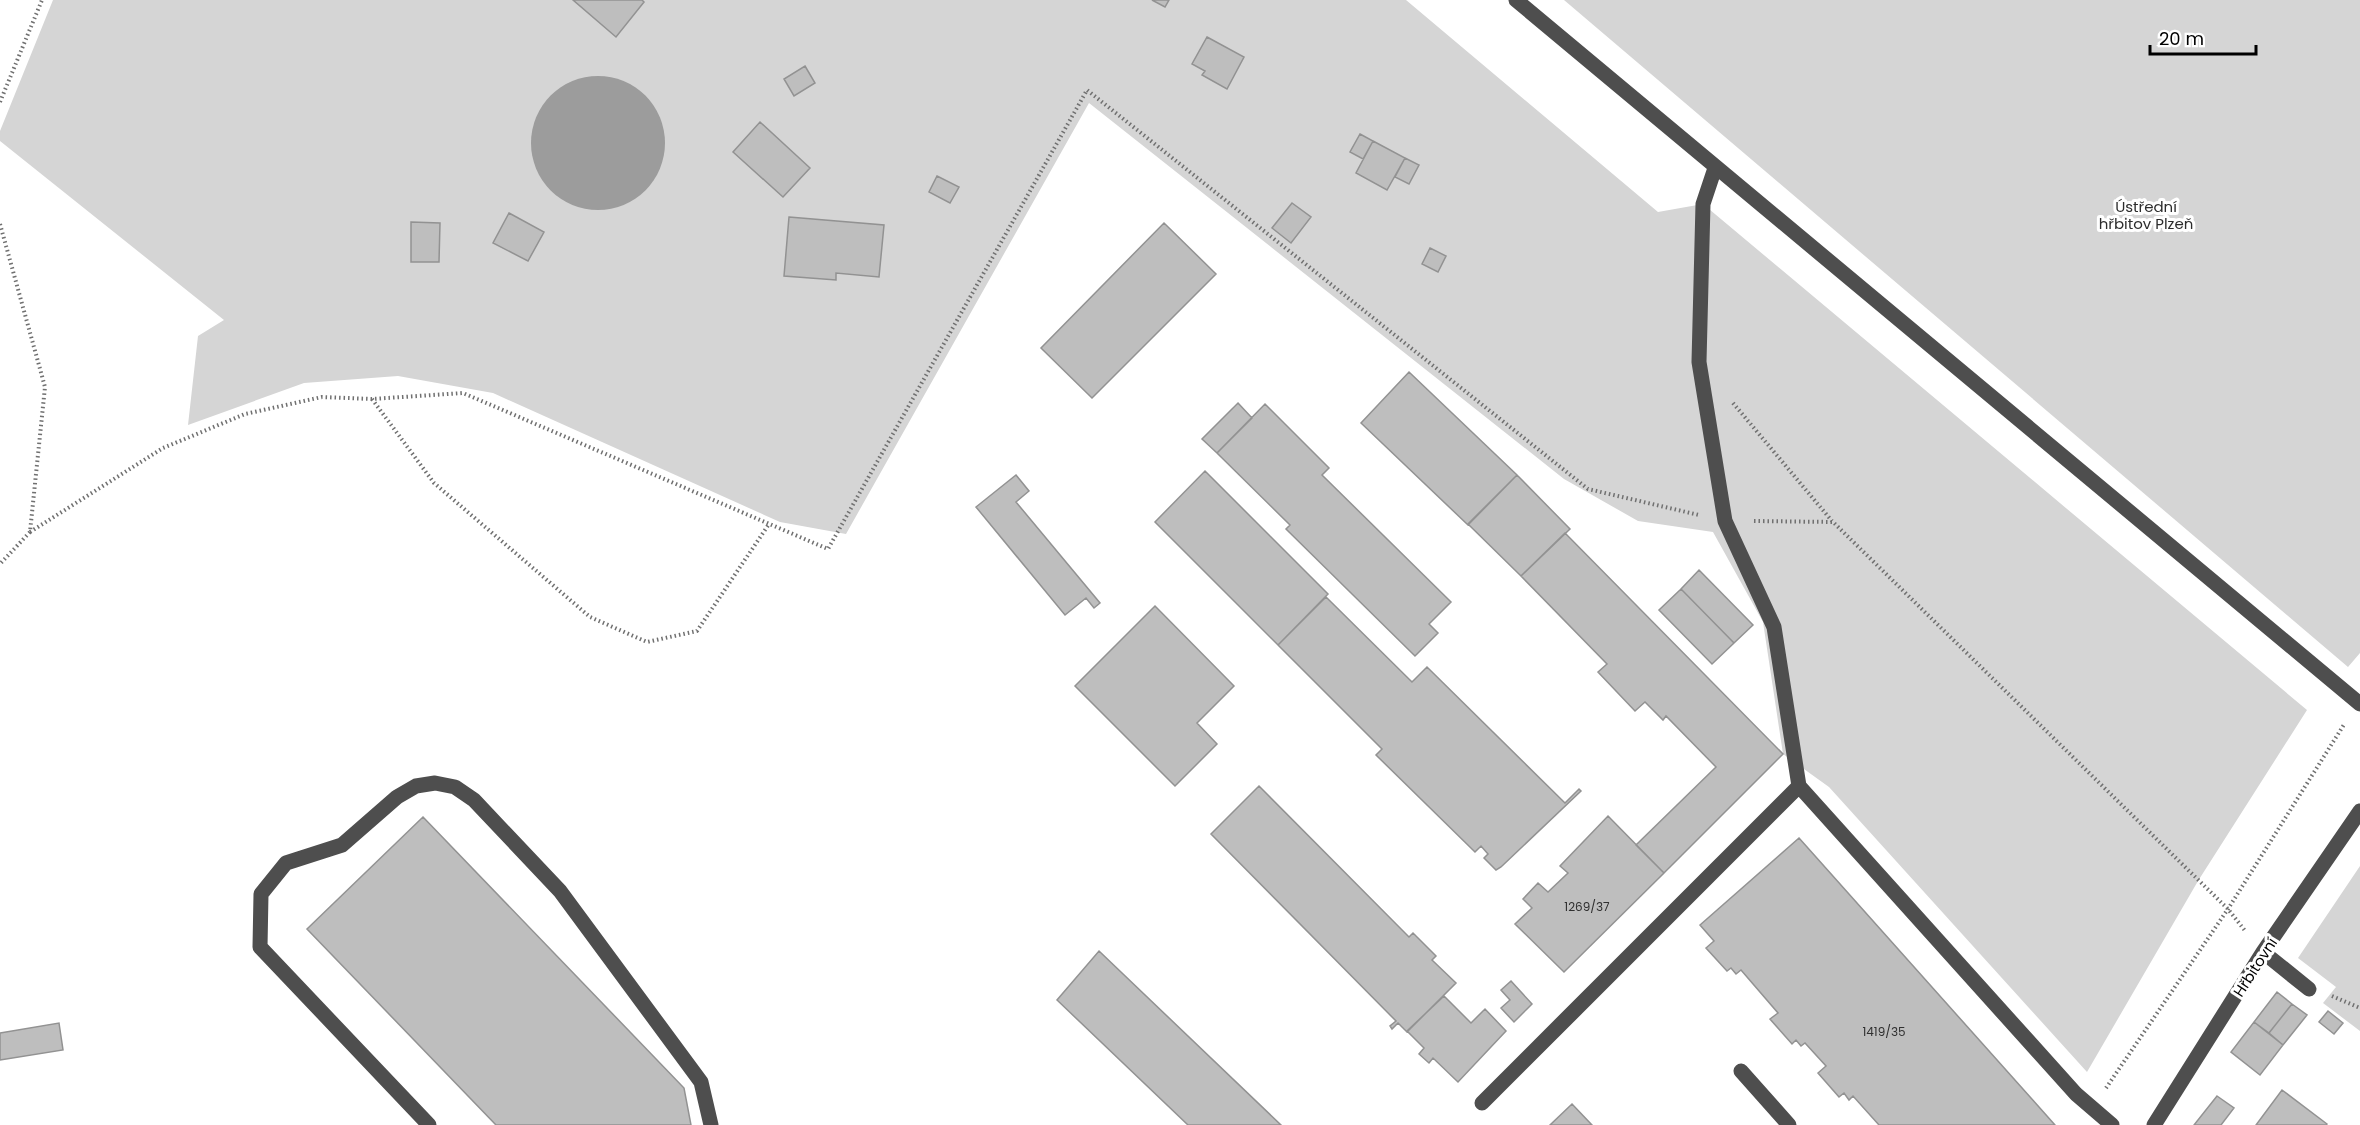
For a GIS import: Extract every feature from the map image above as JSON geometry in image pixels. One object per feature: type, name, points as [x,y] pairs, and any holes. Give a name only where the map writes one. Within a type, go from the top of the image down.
[{"type":"street","points":[[1516,0],[2359,704]]},
{"type":"street","points":[[1715,168],[1703,204],[1699,362],[1725,521],[1774,627],[1799,786],[2068,1086],[2112,1125]]},
{"type":"street","points":[[429,1125],[260,947],[260,937],[261,894],[286,863],[342,845],[398,797],[416,786],[435,783],[455,787],[474,800],[560,891],[701,1082],[711,1125]]},
{"type":"street","points":[[1482,1103],[1799,786]]},
{"type":"street","name":"Hřbitovní","points":[[2154,1125],[2263,952],[2360,811]]},
{"type":"street","points":[[2263,952],[2309,989]]},
{"type":"street","points":[[1741,1071],[1789,1125]]},
{"type":"path","points":[[0,102],[42,0]]},
{"type":"path","points":[[0,564],[30,532],[163,448],[245,414],[322,397],[372,399],[463,393],[828,549],[1087,90],[1588,489],[1725,521],[1833,522]]},
{"type":"path","points":[[0,224],[45,387],[30,532]]},
{"type":"path","points":[[1729,398],[1833,522],[2228,909],[2263,952]]},
{"type":"path","points":[[372,399],[434,483],[590,617],[648,642],[697,631],[769,524]]},
{"type":"path","points":[[2092,1108],[2228,909],[2359,704]]},
{"type":"green space","points":[[53,0],[1406,0],[1658,212],[1703,204],[2307,710],[2198,881],[2087,1072],[1829,787],[1783,754],[1763,622],[1713,532],[1638,521],[1564,479],[1089,103],[846,534],[780,522],[493,393],[398,376],[304,383],[188,425],[198,336],[224,320],[0,141],[0,131]]},
{"type":"green space","name":"Ústřední hřbitov Plzeň","points":[[1564,0],[2360,0],[2360,653],[2348,667]]},
{"type":"green space","points":[[2360,866],[2360,1031],[2323,1003],[2336,987],[2298,958]]},
{"type":"shaded area","points":[[598,76],[624,81],[645,96],[660,117],[665,143],[660,169],[645,190],[624,205],[598,210],[572,205],[551,190],[536,169],[531,143],[536,117],[551,96],[572,81]]},
{"type":"building","points":[[573,0],[642,0],[644,2],[616,37]]},
{"type":"building","points":[[1152,0],[1169,0],[1165,7]]},
{"type":"building","points":[[1207,37],[1244,57],[1227,89],[1202,75],[1205,71],[1192,64]]},
{"type":"building","points":[[805,66],[815,83],[794,96],[784,79]]},
{"type":"building","points":[[760,122],[810,168],[783,197],[733,152]]},
{"type":"building","points":[[1360,134],[1373,141],[1363,159],[1350,152]]},
{"type":"building","points":[[1373,141],[1405,158],[1387,190],[1356,173]]},
{"type":"building","points":[[1405,158],[1419,165],[1409,184],[1395,177]]},
{"type":"building","points":[[937,176],[959,187],[950,203],[929,192]]},
{"type":"building","points":[[1292,203],[1311,217],[1291,243],[1272,228]]},
{"type":"building","points":[[509,213],[544,232],[528,261],[493,243]]},
{"type":"building","points":[[789,217],[884,225],[879,277],[836,273],[836,280],[784,276]]},
{"type":"building","points":[[411,222],[440,223],[439,262],[411,262]]},
{"type":"building","points":[[1164,223],[1216,274],[1092,398],[1041,348]]},
{"type":"building","points":[[1430,248],[1446,256],[1438,272],[1422,264]]},
{"type":"building","points":[[1409,372],[1517,475],[1468,525],[1361,423]]},
{"type":"building","points":[[1238,403],[1252,418],[1217,453],[1202,439]]},
{"type":"building","points":[[1265,404],[1329,468],[1322,475],[1451,602],[1429,624],[1438,633],[1415,656],[1286,529],[1290,525],[1217,453]]},
{"type":"building","points":[[1205,471],[1328,594],[1278,645],[1155,522]]},
{"type":"building","points":[[1016,475],[1029,491],[1016,502],[1100,603],[1094,608],[1086,598],[1065,615],[976,507]]},
{"type":"building","points":[[1517,475],[1570,529],[1521,576],[1468,524]]},
{"type":"building","points":[[1565,533],[1783,754],[1664,873],[1636,845],[1716,767],[1666,716],[1663,720],[1645,702],[1635,711],[1598,672],[1607,664],[1521,576]]},
{"type":"building","points":[[1699,570],[1753,625],[1734,643],[1681,589]]},
{"type":"building","points":[[1681,589],[1734,643],[1712,664],[1659,610]]},
{"type":"building","points":[[1326,597],[1412,682],[1427,667],[1565,803],[1579,789],[1581,791],[1501,867],[1496,870],[1484,858],[1488,854],[1481,846],[1475,852],[1376,755],[1382,749],[1278,645]]},
{"type":"building","points":[[1155,606],[1234,686],[1197,723],[1217,744],[1175,786],[1075,686]]},
{"type":"building","points":[[1259,786],[1409,937],[1413,933],[1436,956],[1432,960],[1456,983],[1407,1032],[1398,1023],[1392,1029],[1390,1026],[1396,1021],[1211,834]]},
{"type":"building","points":[[1608,816],[1664,873],[1564,972],[1515,924],[1532,908],[1523,899],[1538,883],[1548,892],[1568,873],[1560,866]]},
{"type":"building","points":[[423,817],[684,1088],[691,1125],[496,1125],[307,929]]},
{"type":"building","points":[[1799,838],[2055,1125],[1879,1125],[1853,1096],[1849,1100],[1844,1093],[1839,1097],[1818,1073],[1826,1066],[1805,1043],[1801,1046],[1796,1040],[1792,1044],[1770,1019],[1778,1013],[1741,970],[1736,974],[1731,968],[1727,971],[1706,948],[1714,941],[1700,925]]},
{"type":"building","points":[[1099,951],[1281,1125],[1188,1125],[1057,1000]]},
{"type":"building","points":[[1511,981],[1532,1004],[1514,1022],[1501,1008],[1510,1000],[1501,990]]},
{"type":"building","points":[[2277,992],[2292,1004],[2269,1033],[2254,1022]]},
{"type":"building","points":[[1444,996],[1471,1023],[1485,1009],[1506,1031],[1458,1082],[1433,1058],[1429,1063],[1419,1054],[1424,1048],[1407,1031]]},
{"type":"building","points":[[2292,1004],[2307,1015],[2283,1045],[2269,1033]]},
{"type":"building","points":[[2328,1011],[2343,1023],[2334,1034],[2319,1022]]},
{"type":"building","points":[[2254,1022],[2283,1045],[2260,1075],[2231,1052]]},
{"type":"building","points":[[59,1023],[63,1050],[0,1060],[0,1033]]},
{"type":"building","points":[[2282,1090],[2327,1124],[2256,1125]]},
{"type":"building","points":[[2217,1096],[2234,1108],[2221,1125],[2194,1125]]},
{"type":"building","points":[[1572,1104],[1592,1125],[1550,1125]]}]
